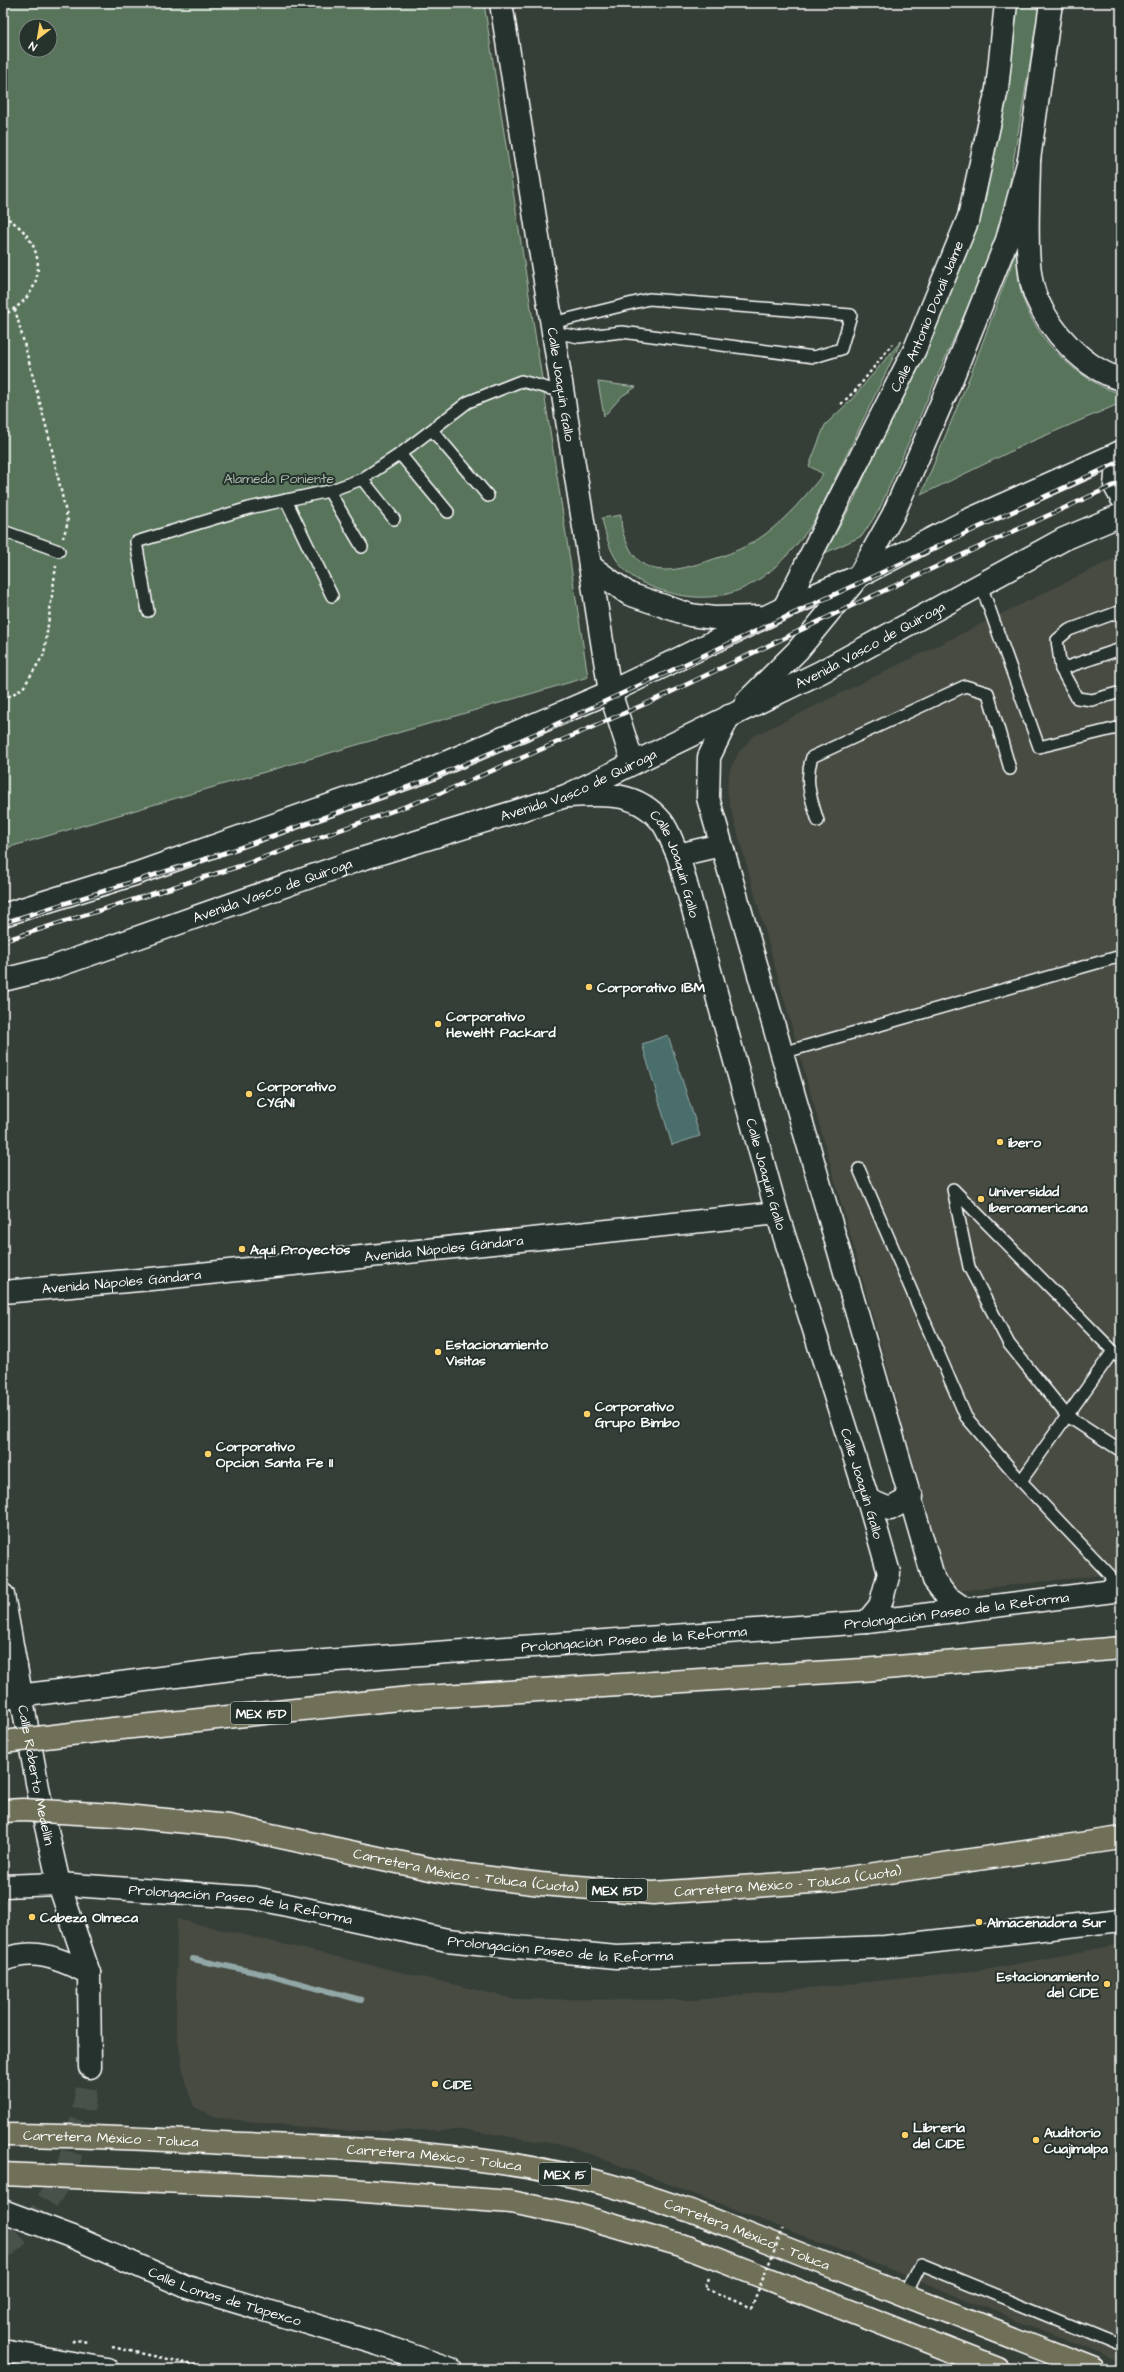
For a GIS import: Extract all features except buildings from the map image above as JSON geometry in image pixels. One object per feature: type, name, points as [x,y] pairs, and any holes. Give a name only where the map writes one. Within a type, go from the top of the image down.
[{"type":"main road","name":"MEX 15D","points":[[3,1742],[409,1698],[862,1670],[1121,1648]]},
{"type":"main road","name":"Carretera México - Toluca (Cuota)","points":[[3,1811],[23,1810],[115,1815],[229,1826],[449,1873],[542,1884],[653,1893],[827,1881],[1121,1838]]},
{"type":"main road","name":"Carretera México - Toluca","points":[[3,2135],[61,2135],[345,2148],[438,2156],[527,2167],[572,2176],[628,2190],[693,2212],[1093,2369]]},
{"type":"main road","points":[[3,2174],[338,2189],[511,2202],[577,2215],[681,2245],[998,2369]]},
{"type":"street","name":"Calle Joaquín Gallo","points":[[501,3],[610,692],[633,763]]},
{"type":"street","name":"Calle Antonio Dovalí Jaime","points":[[775,612],[915,349],[969,217],[997,89],[1006,3]]},
{"type":"street","points":[[965,1609],[946,1596],[934,1580],[912,1497],[721,845],[708,798],[707,776],[709,757],[729,716],[798,650],[859,576],[893,515],[951,381],[1007,240],[1029,160],[1051,3]]},
{"type":"street","points":[[1029,160],[1029,257],[1035,296],[1054,330],[1078,356],[1110,376],[1121,379]]},
{"type":"street","points":[[3,915],[135,874],[338,804],[424,772],[610,692],[775,612],[859,576],[964,522],[1120,452]]},
{"type":"street","points":[[1120,452],[1115,486],[1121,496]]},
{"type":"street","name":"Avenida Vasco de Quiroga","points":[[3,980],[51,968],[358,860],[566,796],[821,672],[1064,539],[1121,515]]},
{"type":"street","points":[[590,566],[629,594],[690,615],[714,618],[775,612]]},
{"type":"street","name":"Calle Joaquín Gallo","points":[[566,796],[611,794],[628,798],[647,808],[663,822],[678,855],[777,1213],[868,1500],[889,1573],[880,1606],[867,1622]]},
{"type":"street","points":[[678,855],[721,845]]},
{"type":"street","points":[[3,994],[51,968]]},
{"type":"street","name":"Avenida Nápoles Gándara","points":[[7,1296],[777,1213]]},
{"type":"street","points":[[868,1500],[890,1509],[912,1497]]},
{"type":"street","name":"Prolongación Paseo de la Reforma","points":[[11,1697],[255,1666],[348,1657],[867,1622],[1117,1590]]},
{"type":"street","name":"Calle Roberto Medellín","points":[[3,1595],[11,1697],[40,1799],[59,1884],[89,1973],[90,2067]]},
{"type":"street","name":"Prolongación Paseo de la Reforma","points":[[3,1886],[59,1884],[255,1898],[447,1940],[616,1957],[885,1947],[1121,1920]]},
{"type":"street","points":[[3,1960],[13,1956],[37,1953],[62,1961],[89,1973]]},
{"type":"street","name":"Calle Lomas de Tlapexco","points":[[3,2211],[73,2237],[187,2287],[378,2344],[451,2369]]},
{"type":"street","points":[[3,2351],[107,2369]]},
{"type":"lane","points":[[649,299],[851,314],[841,349],[814,358],[622,332],[579,337],[552,328],[649,299]]},
{"type":"lane","points":[[148,611],[136,542],[249,508],[329,491],[362,479],[400,454],[468,402],[521,381],[562,392]]},
{"type":"lane","points":[[432,430],[488,496]]},
{"type":"lane","points":[[400,454],[448,512]]},
{"type":"lane","points":[[362,479],[394,519]]},
{"type":"lane","points":[[329,491],[362,547]]},
{"type":"lane","points":[[286,500],[332,596]]},
{"type":"lane","points":[[3,531],[60,551]]},
{"type":"lane","points":[[981,585],[1039,747],[1121,727]]},
{"type":"lane","points":[[1121,611],[1069,630],[1057,640],[1061,669],[1076,698],[1092,700],[1121,692]]},
{"type":"lane","points":[[1061,669],[1121,649]]},
{"type":"lane","points":[[818,821],[812,801],[807,772],[812,757],[965,686],[988,693],[998,733],[1010,769]]},
{"type":"lane","points":[[782,1054],[1121,956]]},
{"type":"lane","points":[[859,1169],[966,1417],[1021,1481],[1110,1575],[1117,1590]]},
{"type":"lane","points":[[1021,1481],[1067,1416],[1117,1355],[953,1189],[969,1267],[1009,1344],[1067,1416],[1121,1451]]},
{"type":"lane","points":[[905,2296],[921,2264],[1121,2346]]},
{"type":"path","points":[[3,216],[17,223],[28,235],[36,250],[38,267],[35,283],[30,293],[15,310],[3,315]]},
{"type":"path","points":[[3,700],[23,688],[44,654],[60,551],[68,522],[50,441],[15,310]]},
{"type":"path","points":[[704,2288],[751,2308],[783,2229]]},
{"type":"shaded area","name":"Universidad Iberoamericana","points":[[1121,555],[1121,1573],[950,1592],[729,802],[727,787],[730,769],[739,752],[752,737]]},
{"type":"shaded area","points":[[177,1919],[515,1999],[694,2000],[990,1969],[1121,1944],[1121,2362],[913,2278],[569,2146],[466,2130],[341,2131],[218,2118],[194,2107],[185,2082],[176,2028]]},
{"type":"green space","name":"Alameda Poniente","points":[[3,3],[484,3],[588,677],[3,849]]},
{"type":"green space","points":[[1013,3],[1040,3],[1002,228],[879,510],[862,536],[825,553],[855,498],[975,223]]},
{"type":"green space","points":[[1019,244],[1018,272],[1020,287],[1030,317],[1038,330],[1059,355],[1071,366],[1101,386],[1121,393],[1121,403],[1028,443],[921,495],[972,371]]},
{"type":"green space","points":[[901,341],[827,495],[809,529],[774,568],[743,588],[726,594],[708,597],[688,596],[667,592],[652,587],[640,581],[621,566],[609,546],[602,518],[621,515],[622,529],[630,549],[637,559],[646,566],[655,569],[676,569],[708,561],[744,547],[764,535],[795,507],[823,474],[809,466],[825,425],[851,400]]},
{"type":"green space","points":[[598,382],[636,387],[622,396],[604,416]]},
{"type":"water","points":[[668,1035],[700,1136],[672,1145],[642,1044]]},
{"type":"waterway","points":[[193,1959],[268,1975],[361,2000]]},
{"type":"tunnel","points":[[3,2249],[33,2223],[66,2172],[82,2117],[90,2067]]},
{"type":"railway","points":[[3,923],[230,851],[427,780],[537,733],[1121,461]]},
{"type":"railway","points":[[3,941],[240,866],[434,796],[652,701],[868,598],[1121,482]]},
{"type":"place","name":"Corporativo IBM","points":[[589,987]]},
{"type":"place","name":"Corporativo Heweltt Packard","points":[[438,1024]]},
{"type":"place","name":"Corporativo CYGNI","points":[[249,1094]]},
{"type":"place","name":"ibero","points":[[1000,1142]]},
{"type":"place","name":"Universidad Iberoamericana","points":[[981,1199]]},
{"type":"place","name":"Aquí Proyectos","points":[[242,1249]]},
{"type":"place","name":"Estacionamiento Visitas","points":[[438,1352]]},
{"type":"place","name":"Corporativo Grupo Bimbo","points":[[587,1414]]},
{"type":"place","name":"Corporativo Opcion Santa Fe II","points":[[208,1454]]},
{"type":"place","name":"Cabeza Olmeca","points":[[32,1917]]},
{"type":"place","name":"Almacenadora Sur","points":[[979,1922]]},
{"type":"place","name":"Estacionamiento del CIDE","points":[[1107,1984]]},
{"type":"place","name":"CIDE","points":[[435,2084]]},
{"type":"place","name":"Librería del CIDE","points":[[905,2135]]},
{"type":"place","name":"Auditorio Cuajimalpa","points":[[1036,2140]]}]
